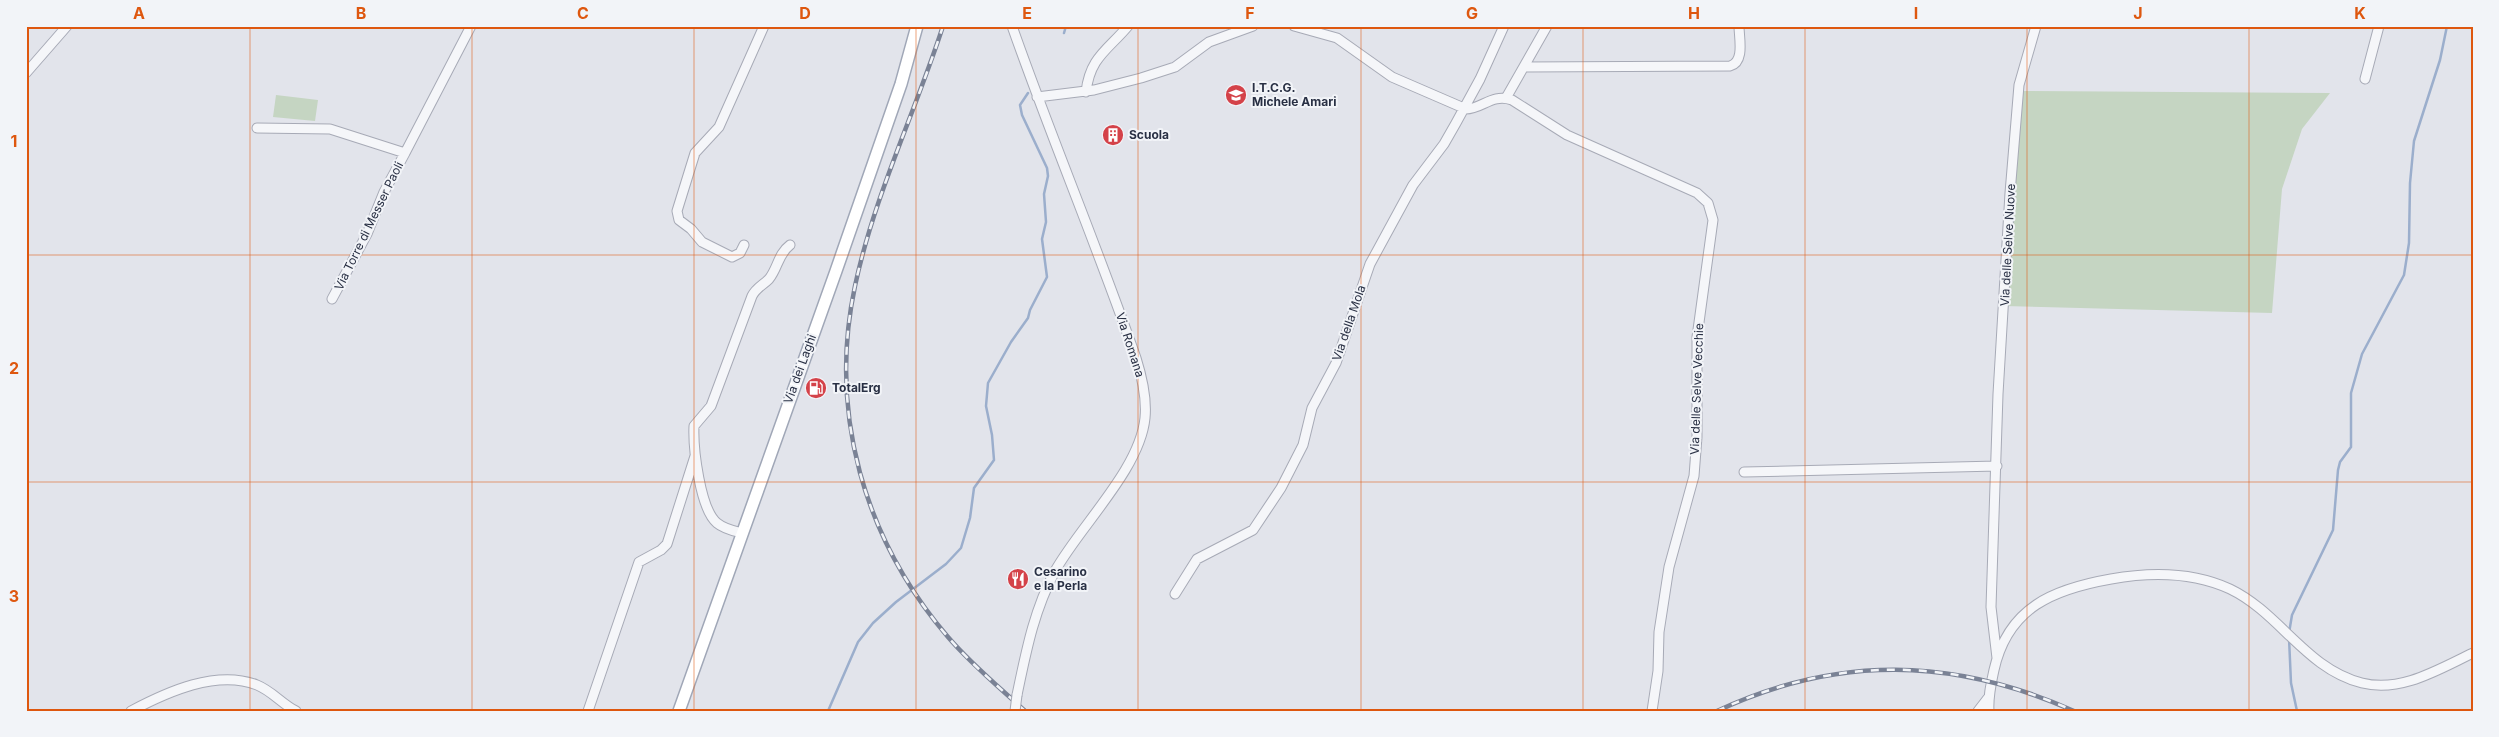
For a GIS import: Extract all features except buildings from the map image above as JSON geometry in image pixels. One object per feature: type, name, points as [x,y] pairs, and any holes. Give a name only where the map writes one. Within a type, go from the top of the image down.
[{"type":"main road","name":"Via dei Laghi","points":[[679,711],[893,106],[917,26]]},
{"type":"street","points":[[26,74],[66,26]]},
{"type":"street","name":"Via Torre di Messer Paoli","points":[[332,299],[368,234],[384,192],[471,26]]},
{"type":"street","points":[[744,245],[740,253],[732,257],[702,242],[691,229],[679,220],[677,211],[695,153],[719,127],[764,26]]},
{"type":"street","name":"Via Romana","points":[[1012,26],[1136,358],[1143,386],[1145,415],[1140,439],[1130,462],[1066,554],[1046,588],[1031,630],[1015,711]]},
{"type":"street","points":[[1086,92],[1088,75],[1096,60],[1128,26]]},
{"type":"street","points":[[1037,97],[1086,92],[1175,67],[1215,40],[1254,26]]},
{"type":"street","points":[[1294,26],[1337,38],[1360,52],[1388,74],[1464,108],[1471,109],[1490,100],[1506,98],[1547,26]]},
{"type":"street","name":"Via della Mola","points":[[1174,594],[1197,559],[1246,535],[1255,528],[1281,488],[1303,445],[1312,408],[1336,364],[1370,264],[1413,185],[1444,144],[1464,108],[1504,26]]},
{"type":"street","points":[[1524,67],[1730,66],[1740,59],[1739,26]]},
{"type":"street","name":"Via delle Selve Nuove","points":[[1997,658],[1990,611],[1998,394],[2017,106],[2021,79],[2036,26]]},
{"type":"street","points":[[2365,79],[2379,26]]},
{"type":"street","name":"Via delle Selve Vecchie","points":[[1506,98],[1567,135],[1697,193],[1706,200],[1713,213],[1696,348],[1697,437],[1694,476],[1670,566],[1659,632],[1658,671],[1652,711]]},
{"type":"street","name":"Via Torre di Messer Paoli","points":[[257,128],[330,129],[405,153]]},
{"type":"street","points":[[742,533],[717,523],[706,508],[701,490],[694,426],[711,406],[756,288],[770,278],[782,252],[790,245]]},
{"type":"street","points":[[588,711],[639,562],[661,550],[667,544],[697,451]]},
{"type":"street","points":[[1744,472],[1996,466]]},
{"type":"street","points":[[1989,711],[1988,698],[1997,658],[2015,623],[2044,599],[2076,586],[2130,576],[2176,576],[2218,584],[2245,598],[2317,662],[2335,673],[2359,682],[2377,686],[2397,684],[2414,679],[2473,653]]},
{"type":"street","points":[[131,711],[185,689],[226,679],[241,680],[263,688],[296,711]]},
{"type":"street","points":[[1978,711],[1988,698]]},
{"type":"green space","points":[[2019,91],[2330,93],[2302,129],[2282,189],[2272,313],[2004,306]]},
{"type":"green space","points":[[276,95],[318,100],[315,121],[273,117]]},
{"type":"waterway","points":[[1064,33],[1066,26]]},
{"type":"waterway","points":[[2289,633],[2292,615],[2333,530],[2338,470],[2340,462],[2351,447],[2351,393],[2362,354],[2404,275],[2409,243],[2410,183],[2414,141],[2440,60],[2447,26]]},
{"type":"waterway","points":[[828,711],[858,642],[873,623],[896,602],[946,564],[961,548],[970,518],[974,488],[994,460],[992,435],[986,406],[988,383],[1011,342],[1028,318],[1030,310],[1047,277],[1042,239],[1046,222],[1044,194],[1048,176],[1047,168],[1022,115],[1020,105],[1028,93]]},
{"type":"waterway","points":[[2289,638],[2291,683],[2297,711]]},
{"type":"railway","points":[[943,26],[884,187],[863,253],[855,286],[848,334],[846,381],[850,427],[860,472],[875,516],[894,559],[919,599],[948,637],[985,675],[1025,711]]},
{"type":"railway","points":[[1717,711],[1762,693],[1806,680],[1851,672],[1895,670],[1940,673],[1984,680],[2029,693],[2074,711]]},
{"type":"place","name":"I.T.C.G. Michele Amari","points":[[1236,95]]},
{"type":"place","name":"Scuola","points":[[1113,135]]},
{"type":"place","name":"TotalErg","points":[[816,388]]},
{"type":"place","name":"Cesarino e la Perla","points":[[1018,579]]}]
